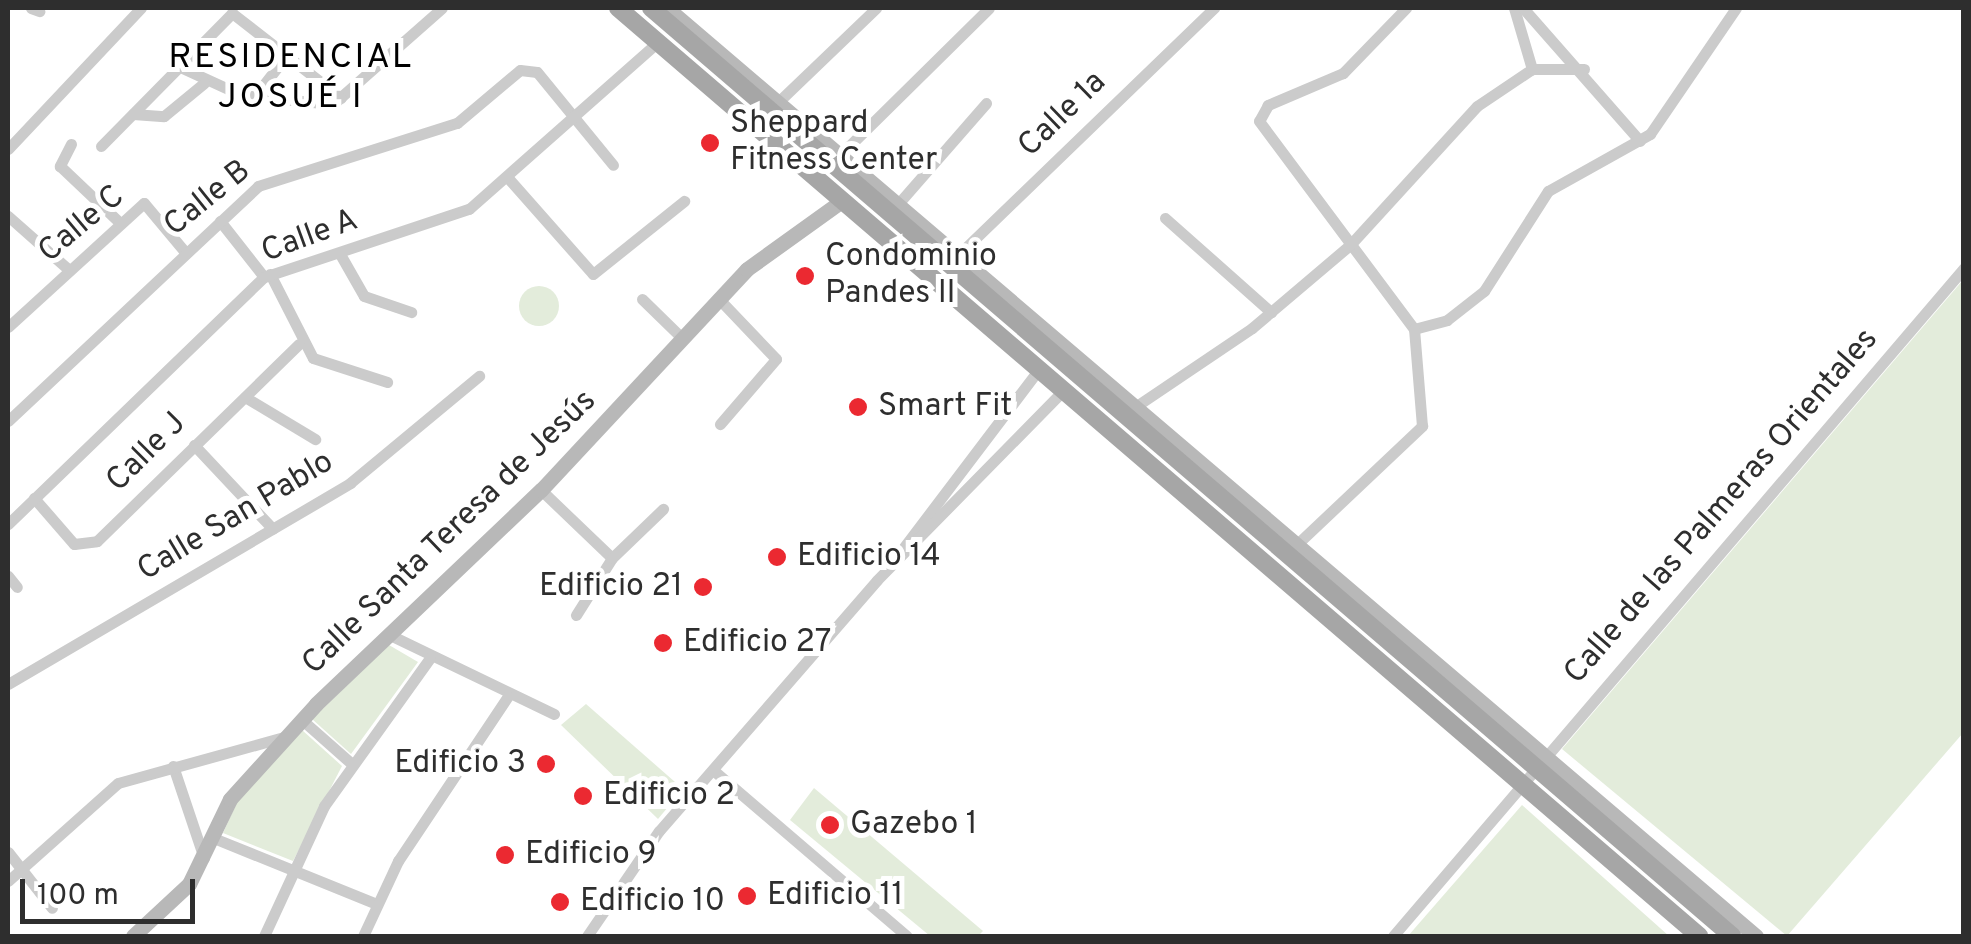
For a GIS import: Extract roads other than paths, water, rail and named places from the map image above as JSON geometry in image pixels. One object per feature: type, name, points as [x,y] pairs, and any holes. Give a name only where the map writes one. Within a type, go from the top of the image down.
[{"type":"main road","points":[[618,8],[1699,936]]},
{"type":"main road","points":[[651,8],[676,14],[775,105],[1539,760],[1732,936]]},
{"type":"street","points":[[8,149],[140,8]]},
{"type":"street","points":[[178,66],[204,84],[254,97],[328,105],[341,98],[442,8]]},
{"type":"street","points":[[876,8],[775,105],[840,154],[954,259]]},
{"type":"street","points":[[840,154],[989,8]]},
{"type":"street","name":"Calle 1a","points":[[954,259],[1214,8]]},
{"type":"street","points":[[1292,550],[1422,426],[1414,329],[1259,121],[1268,105],[1344,73],[1406,8]]},
{"type":"street","points":[[1514,8],[1532,69]]},
{"type":"street","points":[[1524,8],[1584,69],[1640,141]]},
{"type":"street","points":[[1414,329],[1447,320],[1484,291],[1548,191],[1640,141],[1736,8]]},
{"type":"street","points":[[101,146],[232,13],[341,98]]},
{"type":"street","name":"Calle A","points":[[8,524],[267,276],[469,209],[658,42]]},
{"type":"street","points":[[254,97],[286,56]]},
{"type":"street","name":"Calle B","points":[[8,421],[258,186],[457,123],[529,67],[613,165]]},
{"type":"street","points":[[1131,411],[1271,312],[1350,245],[1442,138],[1532,69],[1584,69]]},
{"type":"street","points":[[133,114],[172,112],[204,84]]},
{"type":"street","points":[[898,204],[986,103]]},
{"type":"street","points":[[71,144],[60,166],[119,222]]},
{"type":"street","points":[[508,178],[593,274],[684,202]]},
{"type":"street","name":"Calle Santa Teresa de Jesús","points":[[132,936],[204,858],[230,800],[301,719],[540,490],[718,298],[842,200]]},
{"type":"street","name":"Calle C","points":[[8,328],[119,222],[149,204],[185,252]]},
{"type":"street","points":[[8,216],[69,270]]},
{"type":"street","points":[[1166,218],[1271,312]]},
{"type":"street","points":[[220,221],[267,276],[299,344],[329,366],[387,382]]},
{"type":"street","points":[[340,254],[364,296],[411,312]]},
{"type":"street","name":"Calle de las Palmeras Orientales","points":[[1392,936],[1964,268]]},
{"type":"street","points":[[718,298],[776,358],[720,424]]},
{"type":"street","points":[[642,299],[682,338]]},
{"type":"street","name":"Calle J","points":[[34,498],[85,548],[299,344]]},
{"type":"street","points":[[899,555],[920,518],[1040,368]]},
{"type":"street","name":"Calle San Pablo","points":[[8,684],[372,467],[479,376]]},
{"type":"street","points":[[587,936],[616,885],[899,555],[933,528],[1033,412],[1065,390]]},
{"type":"street","points":[[245,396],[314,439]]},
{"type":"street","points":[[194,445],[272,529]]},
{"type":"street","points":[[540,490],[612,558]]},
{"type":"street","points":[[576,615],[612,558],[663,509]]},
{"type":"street","points":[[920,518],[933,528]]},
{"type":"street","points":[[8,576],[17,587]]},
{"type":"street","points":[[390,635],[508,696],[554,714]]},
{"type":"street","points":[[264,936],[353,765],[430,658]]},
{"type":"street","points":[[363,936],[376,904],[508,696]]},
{"type":"street","points":[[301,719],[353,765]]},
{"type":"street","points":[[8,881],[118,782],[284,737]]},
{"type":"street","points":[[1539,760],[1756,936]]},
{"type":"street","points":[[174,766],[204,858]]},
{"type":"street","points":[[713,770],[907,936]]},
{"type":"street","points":[[211,837],[376,904]]},
{"type":"street","points":[[8,852],[19,872],[52,908]]},
{"type":"place","name":"Sheppard Fitness Center","points":[[710,143]]},
{"type":"place","name":"Condominio Pandes II","points":[[805,276]]},
{"type":"place","name":"Smart Fit","points":[[858,407]]},
{"type":"place","name":"Edificio 14","points":[[777,557]]},
{"type":"place","name":"Edificio 21","points":[[703,587]]},
{"type":"place","name":"Edificio 27","points":[[663,643]]},
{"type":"place","name":"Edificio 3","points":[[546,764]]},
{"type":"place","name":"Edificio 2","points":[[583,796]]},
{"type":"place","name":"Gazebo 1","points":[[830,825]]},
{"type":"place","name":"Edificio 9","points":[[505,855]]},
{"type":"place","name":"Edificio 11","points":[[747,896]]},
{"type":"place","name":"Edificio 10","points":[[560,902]]},
{"type":"district","name":"RESIDENCIAL JOSUÉ I","points":[[291,78]]}]
